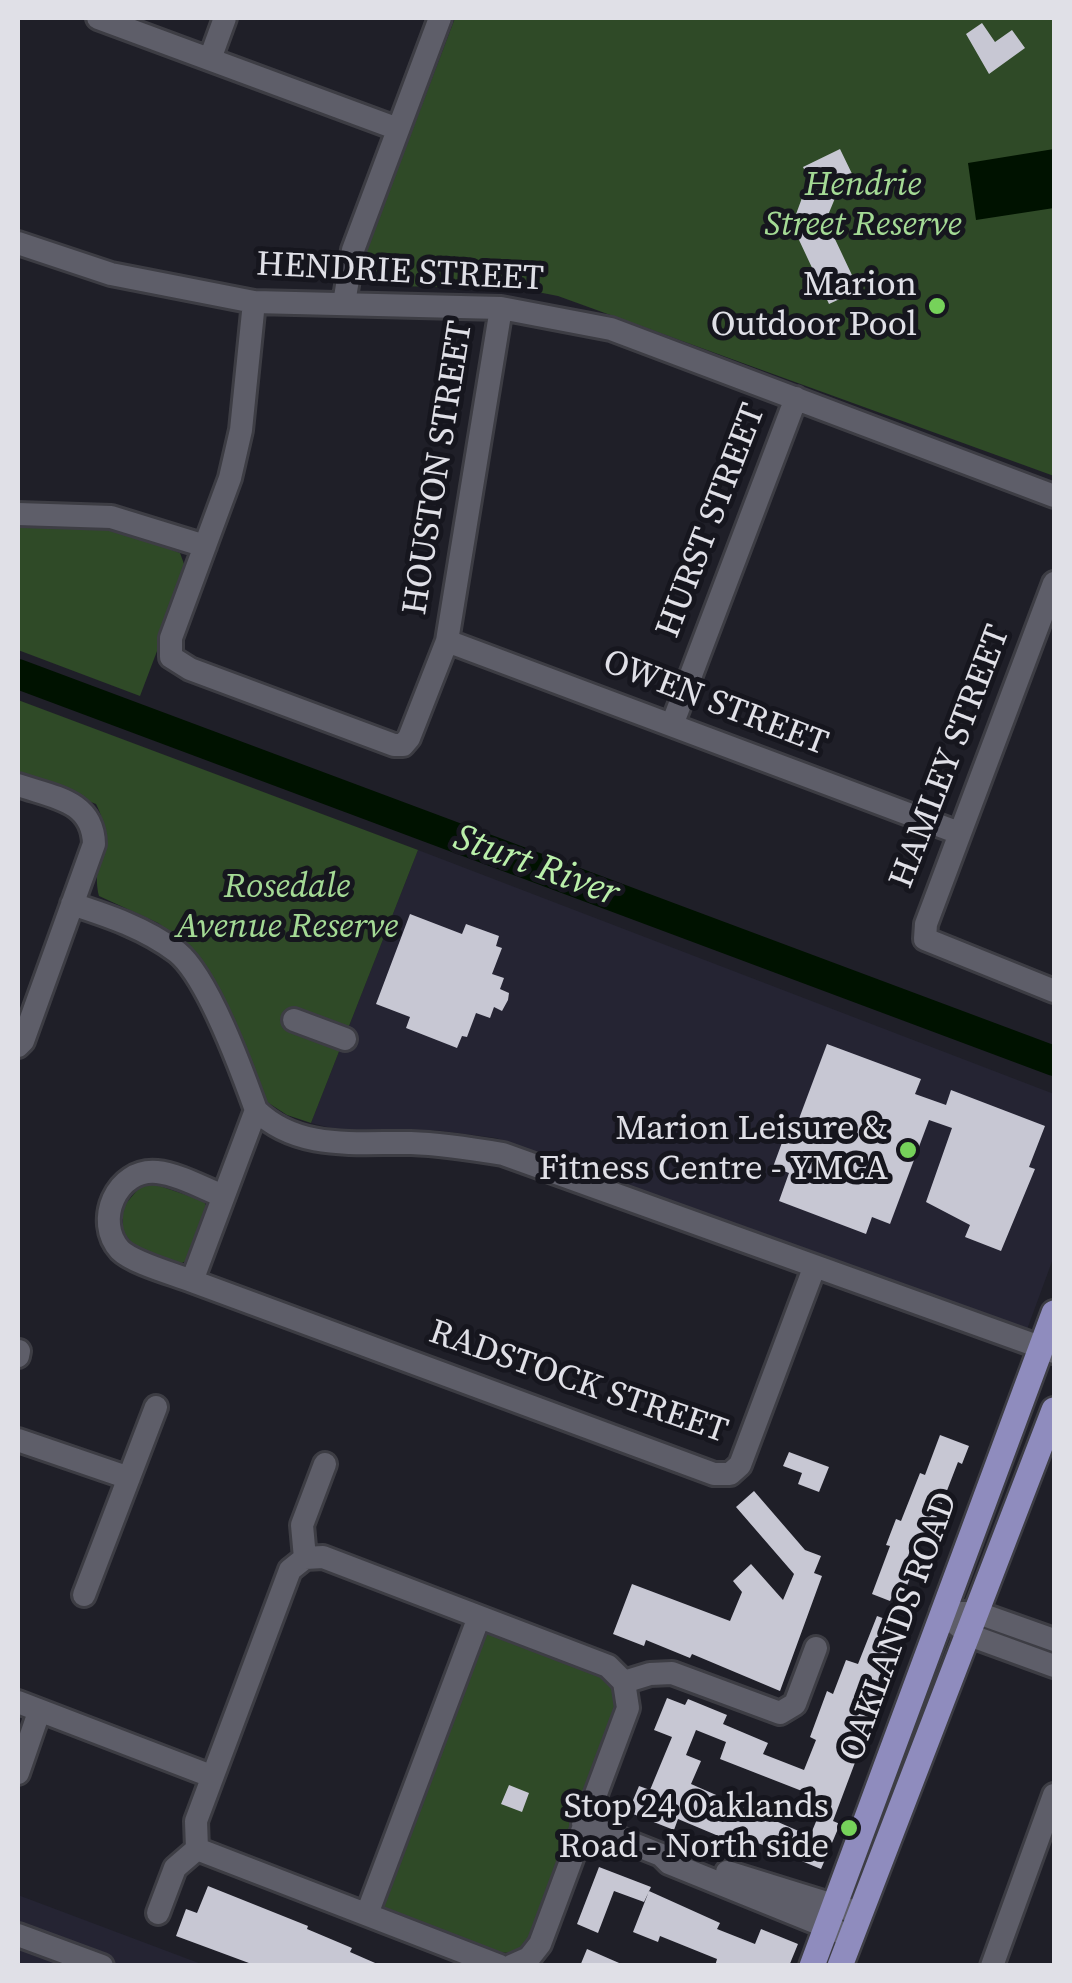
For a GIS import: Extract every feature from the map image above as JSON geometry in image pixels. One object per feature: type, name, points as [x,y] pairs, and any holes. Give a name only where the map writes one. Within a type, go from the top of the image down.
[{"type":"main road","name":"OAKLANDS ROAD","points":[[840,1966],[842,1920],[942,1612],[1048,1350],[1054,1313]]},
{"type":"main road","name":"OAKLANDS ROAD","points":[[812,1966],[842,1920],[974,1624],[1054,1410]]},
{"type":"street","points":[[98,18],[398,129]]},
{"type":"street","points":[[210,59],[225,18]]},
{"type":"street","points":[[344,303],[353,250],[440,18]]},
{"type":"street","name":"HENDRIE STREET","points":[[18,243],[111,274],[254,302],[501,308],[611,329],[1054,496]]},
{"type":"street","points":[[18,514],[111,517],[205,546],[230,478],[241,430],[254,302]]},
{"type":"street","name":"HOUSTON STREET","points":[[205,546],[171,638],[171,656],[190,669],[394,745],[403,745],[446,640],[501,308]]},
{"type":"street","name":"HURST STREET","points":[[672,725],[796,398]]},
{"type":"street","name":"HAMLEY STREET","points":[[1054,583],[926,924],[925,939],[1054,991]]},
{"type":"street","name":"OWEN STREET","points":[[446,640],[959,833]]},
{"type":"street","points":[[18,785],[80,808],[94,827],[94,844],[23,1042],[18,1046]]},
{"type":"street","points":[[72,904],[133,924],[180,954],[199,978],[256,1110],[272,1125],[326,1143],[413,1143],[504,1154],[1048,1350]]},
{"type":"street","points":[[294,1020],[346,1040]]},
{"type":"street","points":[[192,1281],[256,1110]]},
{"type":"street","name":"RADSTOCK STREET","points":[[223,1196],[160,1172],[145,1172],[124,1182],[110,1202],[111,1238],[123,1254],[714,1474],[730,1474],[740,1465],[814,1268]]},
{"type":"street","points":[[84,1596],[156,1407]]},
{"type":"street","points":[[18,1440],[129,1478]]},
{"type":"street","points":[[305,1558],[302,1525],[325,1464]]},
{"type":"street","points":[[158,1913],[175,1868],[197,1848],[196,1822],[211,1776],[290,1570],[305,1558],[323,1556],[608,1666],[624,1682],[628,1708],[540,1944],[529,1958],[513,1965],[197,1848]]},
{"type":"street","points":[[942,1612],[974,1624],[1054,1666]]},
{"type":"street","points":[[367,1914],[479,1617]]},
{"type":"street","points":[[974,1624],[1054,1640]]},
{"type":"street","points":[[624,1682],[650,1674],[672,1674],[780,1713],[795,1704],[816,1648]]},
{"type":"street","points":[[18,1773],[28,1707],[211,1776]]},
{"type":"street","points":[[992,1966],[1054,1794]]},
{"type":"street","points":[[583,1824],[661,1856],[669,1864],[842,1920]]},
{"type":"street","points":[[18,1935],[102,1966]]},
{"type":"shaded area","points":[[1054,149],[1054,208],[976,220],[968,163]]},
{"type":"shaded area","points":[[418,850],[1054,1094],[1054,1256],[1025,1335],[496,1138],[434,1130],[355,1134],[311,1123]]},
{"type":"shaded area","points":[[18,1895],[204,1965],[18,1965]]},
{"type":"green space","name":"Hendrie Street Reserve","points":[[455,18],[1054,18],[1054,476],[558,296],[517,288],[385,286],[365,275],[366,251]]},
{"type":"green space","points":[[18,526],[119,529],[180,553],[187,572],[140,696],[18,650]]},
{"type":"green space","name":"Rosedale Avenue Reserve","points":[[18,700],[418,850],[311,1123],[287,1115],[267,1102],[213,980],[190,948],[158,923],[99,896],[102,818],[96,804],[18,774]]},
{"type":"green space","points":[[151,1183],[204,1201],[211,1216],[194,1257],[180,1264],[135,1246],[123,1233],[123,1207],[139,1188]]},
{"type":"green space","points":[[479,1630],[606,1673],[615,1682],[620,1702],[534,1932],[523,1947],[509,1953],[495,1952],[376,1906]]},
{"type":"building","points":[[982,23],[995,42],[1012,30],[1025,48],[989,74],[966,34]]},
{"type":"building","points":[[840,149],[856,182],[838,191],[826,220],[859,290],[829,304],[792,225],[809,179],[803,167]]},
{"type":"building","points":[[410,914],[462,934],[466,924],[499,936],[496,946],[502,948],[492,974],[504,978],[500,989],[509,993],[508,1000],[502,1011],[494,1007],[490,1018],[476,1013],[467,1037],[462,1036],[457,1048],[406,1028],[410,1017],[376,1004]]},
{"type":"building","name":"Marion Leisure & Fitness Centre - YMCA","points":[[827,1044],[921,1079],[915,1094],[946,1105],[951,1090],[1045,1126],[1029,1167],[1035,1169],[1001,1251],[965,1237],[970,1225],[926,1202],[952,1128],[929,1120],[890,1224],[872,1217],[866,1234],[779,1201],[789,1173],[773,1167],[787,1129],[794,1132]]},
{"type":"building","points":[[940,1435],[969,1446],[962,1464],[958,1462],[931,1532],[936,1534],[931,1547],[914,1540],[902,1572],[911,1575],[905,1591],[896,1588],[890,1601],[872,1594],[890,1546],[886,1545],[896,1519],[901,1521],[920,1473],[925,1475]]},
{"type":"building","points":[[789,1452],[829,1467],[819,1492],[798,1484],[802,1473],[783,1466]]},
{"type":"building","points":[[754,1491],[805,1550],[821,1556],[814,1573],[822,1576],[780,1691],[692,1654],[690,1658],[646,1640],[644,1646],[613,1634],[632,1584],[730,1621],[742,1592],[733,1581],[751,1564],[783,1600],[794,1574],[736,1507]]},
{"type":"building","points":[[877,1616],[899,1624],[880,1673],[891,1677],[862,1735],[865,1736],[833,1821],[840,1824],[821,1869],[731,1832],[728,1840],[678,1819],[674,1830],[628,1812],[639,1786],[650,1790],[672,1737],[654,1730],[667,1698],[685,1705],[688,1699],[727,1715],[723,1724],[768,1743],[763,1754],[804,1770],[816,1740],[810,1737],[827,1691],[833,1694],[846,1660],[858,1664]],"holes":[[[696,1730],[726,1742],[720,1759],[825,1800],[810,1836],[691,1784],[701,1761],[686,1755]]]},
{"type":"building","points":[[509,1785],[529,1793],[522,1812],[501,1804]]},
{"type":"building","points":[[599,1867],[651,1887],[644,1902],[614,1891],[598,1933],[577,1924]]},
{"type":"building","points":[[208,1886],[308,1926],[307,1929],[382,1966],[257,1966],[176,1936],[186,1909],[197,1913]]},
{"type":"building","points":[[649,1891],[720,1923],[717,1929],[755,1944],[761,1929],[798,1944],[789,1966],[715,1966],[717,1959],[660,1936],[658,1942],[633,1932]]},
{"type":"building","points":[[587,1949],[626,1966],[580,1966]]},
{"type":"waterway","name":"Sturt River","points":[[18,674],[1054,1061]]},
{"type":"place","name":"Marion Outdoor Pool","points":[[937,306]]},
{"type":"place","name":"Marion Leisure & Fitness Centre - YMCA","points":[[908,1150]]},
{"type":"place","name":"Stop 24 Oaklands Road - North side","points":[[849,1828]]}]
